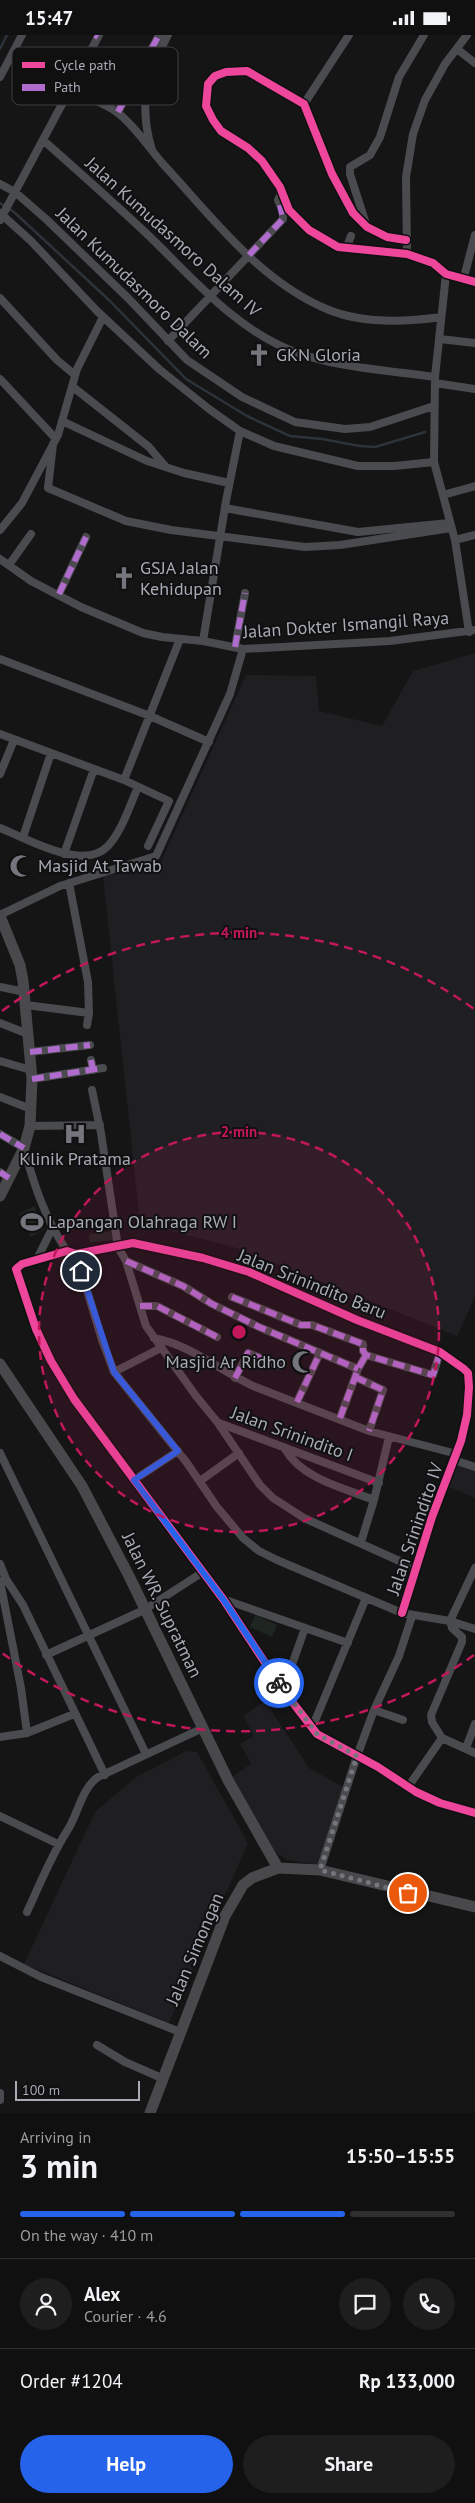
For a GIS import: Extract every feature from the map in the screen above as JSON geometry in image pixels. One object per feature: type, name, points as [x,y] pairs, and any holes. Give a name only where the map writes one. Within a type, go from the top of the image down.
[{"type":"main road","points":[[0,916],[20,965],[25,992],[31,1075],[30,1126],[24,1148],[4,1175],[0,1196]]},
{"type":"main road","name":"Jalan WR. Supratman","points":[[0,1364],[82,1486],[228,1781],[278,1868]]},
{"type":"main road","name":"Jalan Simongan","points":[[150,2113],[225,1916],[238,1893],[252,1878],[278,1868],[320,1870],[475,1907]]},
{"type":"street","points":[[16,47],[22,35]]},
{"type":"street","points":[[153,47],[159,35]]},
{"type":"street","points":[[162,47],[168,35]]},
{"type":"street","points":[[367,227],[350,174],[350,167],[370,155],[380,137],[400,77],[424,35]]},
{"type":"street","points":[[407,254],[406,177],[413,134],[425,100],[445,64],[467,35]]},
{"type":"street","points":[[304,104],[346,36]]},
{"type":"street","points":[[457,49],[475,63]]},
{"type":"street","points":[[0,77],[12,54]]},
{"type":"street","points":[[406,240],[387,237],[367,227],[346,203],[304,104],[247,71],[226,72],[214,75],[208,84],[206,106],[213,120],[221,131],[248,147],[262,161],[282,191],[289,210],[309,230],[326,241],[346,249],[407,254],[433,263],[446,274],[464,277],[475,282]]},
{"type":"street","points":[[62,105],[2,215],[31,241],[103,317],[159,369],[240,431],[274,446],[358,466],[394,466],[434,462]]},
{"type":"street","points":[[104,105],[118,112],[249,255],[290,290],[330,310],[377,320],[413,321],[442,317]]},
{"type":"street","points":[[118,112],[122,105]]},
{"type":"street","points":[[145,105],[145,122],[153,152]]},
{"type":"street","name":"Jalan Kumudasmoro Dalam IV","points":[[43,140],[133,221],[210,296],[254,331],[289,350],[326,362],[435,380],[475,389]]},
{"type":"street","name":"Jalan Kumudasmoro Dalam","points":[[0,184],[14,194],[128,298],[187,360],[242,397],[294,422],[345,429],[370,427],[434,406]]},
{"type":"street","points":[[168,341],[283,219],[283,211],[278,200],[282,191]]},
{"type":"street","points":[[464,277],[475,235]]},
{"type":"street","points":[[346,249],[350,236]]},
{"type":"street","points":[[446,274],[435,380],[434,462],[455,540],[472,631]]},
{"type":"street","points":[[0,298],[57,360],[75,375]]},
{"type":"street","points":[[103,317],[75,375],[73,387],[55,442],[48,485],[50,490],[126,521],[171,530],[305,547],[321,547],[450,526]]},
{"type":"street","points":[[440,339],[475,343]]},
{"type":"street","points":[[0,379],[55,442]]},
{"type":"street","points":[[73,387],[149,447],[166,467]]},
{"type":"street","points":[[62,421],[147,461],[229,483]]},
{"type":"street","points":[[203,641],[229,483],[240,431]]},
{"type":"street","points":[[0,530],[22,503],[55,442]]},
{"type":"street","points":[[443,495],[475,486]]},
{"type":"street","points":[[225,508],[358,532],[450,526]]},
{"type":"street","points":[[9,565],[31,534]]},
{"type":"street","points":[[455,540],[475,535]]},
{"type":"street","points":[[59,594],[86,537]]},
{"type":"street","name":"Jalan Dokter Ismangil Raya","points":[[0,559],[31,581],[81,607],[143,633],[180,639],[239,648],[390,641],[472,631]]},
{"type":"street","points":[[0,916],[69,883],[155,857],[210,742],[230,694],[239,648],[244,593]]},
{"type":"street","points":[[124,780],[180,639]]},
{"type":"street","points":[[0,659],[150,716],[210,742]]},
{"type":"street","points":[[0,734],[124,780],[180,807]]},
{"type":"street","points":[[0,774],[14,740]]},
{"type":"street","points":[[23,837],[51,753]]},
{"type":"street","points":[[64,853],[94,769]]},
{"type":"street","points":[[0,828],[64,853],[82,857],[100,852],[114,839],[138,787]]},
{"type":"street","points":[[148,846],[169,801]]},
{"type":"street","points":[[69,883],[88,981],[89,1013],[87,1025]]},
{"type":"street","points":[[0,987],[25,992]]},
{"type":"street","points":[[26,1005],[89,1013]]},
{"type":"street","points":[[0,1023],[28,1034]]},
{"type":"street","points":[[30,1052],[90,1045]]},
{"type":"street","points":[[91,1060],[92,1070]]},
{"type":"street","points":[[0,1061],[31,1075],[103,1068]]},
{"type":"street","points":[[92,1089],[100,1125],[118,1247]]},
{"type":"street","points":[[0,1097],[31,1109]]},
{"type":"street","points":[[30,1126],[100,1125]]},
{"type":"street","points":[[0,1134],[24,1148],[33,1181],[52,1229],[68,1251],[76,1254],[102,1340],[114,1372],[178,1451],[217,1507],[243,1538],[259,1551],[402,1613],[450,1621],[475,1629]]},
{"type":"street","points":[[37,1259],[52,1229]]},
{"type":"street","name":"Jalan Srinindito Baru","points":[[76,1254],[133,1243],[203,1257],[240,1269],[357,1320],[440,1352],[468,1373],[467,1415],[456,1457]]},
{"type":"street","name":"Jalan Srinindito I","points":[[118,1247],[126,1261],[146,1326],[196,1397],[218,1423],[379,1483]]},
{"type":"street","points":[[68,1251],[22,1264],[16,1271],[30,1313],[51,1361],[74,1399],[223,1599],[283,1690],[317,1734],[408,1787],[440,1803],[475,1813]]},
{"type":"street","points":[[126,1261],[182,1286],[212,1304],[251,1323],[358,1369]]},
{"type":"street","points":[[232,1297],[301,1325],[312,1325],[363,1344],[363,1351],[366,1355],[433,1375],[440,1352]]},
{"type":"street","points":[[140,1306],[157,1306],[217,1337]]},
{"type":"street","name":"Jalan Srinindito IV","points":[[154,1338],[183,1346],[235,1378],[369,1431],[456,1457],[415,1568],[402,1613]]},
{"type":"street","points":[[114,1372],[161,1348]]},
{"type":"street","points":[[235,1378],[248,1353],[280,1366]]},
{"type":"street","points":[[298,1402],[320,1353]]},
{"type":"street","points":[[340,1418],[346,1407],[358,1369],[366,1355]]},
{"type":"street","points":[[355,1377],[383,1390],[369,1431]]},
{"type":"street","points":[[218,1423],[260,1485],[274,1499],[304,1518],[361,1542],[415,1568]]},
{"type":"street","points":[[361,1542],[379,1483],[389,1437]]},
{"type":"street","points":[[285,1449],[298,1466],[318,1478],[374,1500]]},
{"type":"street","points":[[134,1480],[178,1451]]},
{"type":"street","points":[[200,1481],[239,1453]]},
{"type":"street","points":[[0,1454],[90,1635],[146,1754]]},
{"type":"street","points":[[456,1457],[475,1467]]},
{"type":"street","points":[[0,1564],[27,1733]]},
{"type":"street","points":[[474,1571],[450,1621],[452,1628],[462,1637],[462,1642],[431,1715],[432,1722],[442,1738],[475,1753]]},
{"type":"street","points":[[46,1655],[144,1610],[203,1572]]},
{"type":"street","points":[[2,1580],[22,1605],[105,1775]]},
{"type":"street","points":[[312,1728],[366,1598]]},
{"type":"street","points":[[223,1599],[348,1643]]},
{"type":"street","points":[[320,1870],[357,1756],[374,1710],[399,1656],[412,1616]]},
{"type":"street","points":[[283,1690],[304,1628]]},
{"type":"street","points":[[374,1710],[403,1720]]},
{"type":"street","points":[[0,1737],[27,1733],[74,1714]]},
{"type":"street","points":[[466,1748],[475,1724]]},
{"type":"street","points":[[27,1912],[58,1844],[67,1833],[90,1784],[146,1754],[203,1728]]},
{"type":"street","points":[[408,1787],[442,1738]]},
{"type":"street","points":[[0,1816],[58,1844]]},
{"type":"street","points":[[0,1956],[41,1977],[180,2032]]},
{"type":"street","points":[[97,2045],[125,2062],[164,2079]]},
{"type":"street","points":[[0,2093],[0,2099]]},
{"type":"shaded area","points":[[475,653],[475,1297],[457,1336],[237,1248],[140,1223],[103,876],[158,868],[246,675],[316,676],[319,711],[382,726],[413,671]]},
{"type":"shaded area","name":"Lapangan Olahraga RW I","points":[[34,1206],[45,1229],[31,1237],[19,1214]]},
{"type":"shaded area","points":[[113,1231],[115,1240],[90,1242],[89,1234]]},
{"type":"shaded area","points":[[457,1463],[475,1466],[475,1498],[447,1486]]},
{"type":"shaded area","points":[[255,1615],[277,1625],[272,1637],[250,1627]]},
{"type":"shaded area","points":[[265,1701],[309,1768],[345,1788],[320,1865],[287,1860],[276,1853],[232,1777],[251,1764],[240,1744],[254,1736],[243,1716]]},
{"type":"shaded area","points":[[186,1751],[197,1752],[248,1843],[169,2023],[24,1964],[95,1812],[136,1777]]},
{"type":"waterway","points":[[0,49],[7,35]]},
{"type":"waterway","points":[[0,203],[14,212],[110,301],[186,379],[247,416],[290,436],[322,439],[360,446],[375,447],[425,432]]},
{"type":"marked path","points":[[153,47],[159,35]]},
{"type":"marked path","points":[[118,112],[122,105]]},
{"type":"marked path","points":[[249,255],[283,219],[280,205]]},
{"type":"marked path","points":[[59,594],[86,537]]},
{"type":"marked path","points":[[235,647],[245,593]]},
{"type":"marked path","points":[[30,1052],[90,1045]]},
{"type":"marked path","points":[[91,1060],[93,1070]]},
{"type":"marked path","points":[[32,1079],[103,1068]]},
{"type":"marked path","points":[[0,1134],[24,1148]]},
{"type":"marked path","points":[[0,1172],[9,1178]]},
{"type":"marked path","points":[[126,1261],[183,1286],[212,1304],[259,1327],[358,1369]]},
{"type":"marked path","points":[[232,1297],[301,1325],[312,1325],[363,1344],[363,1351],[366,1355],[433,1375],[440,1352]]},
{"type":"marked path","points":[[140,1306],[157,1306],[217,1337]]},
{"type":"marked path","points":[[235,1378],[248,1353],[280,1366]]},
{"type":"marked path","points":[[297,1402],[320,1353]]},
{"type":"marked path","points":[[340,1418],[358,1369],[366,1355]]},
{"type":"marked path","points":[[355,1377],[383,1390],[369,1431]]},
{"type":"cycle path","points":[[406,240],[387,237],[367,227],[353,213],[332,174],[304,104],[247,71],[226,72],[215,76],[208,84],[206,106],[213,120],[221,131],[248,148],[262,161],[280,187],[289,210],[309,230],[338,247],[407,254],[433,263],[446,274],[475,282]]},
{"type":"cycle path","points":[[402,1613],[432,1517],[461,1441],[467,1415],[469,1387],[468,1373],[464,1369],[440,1352],[357,1320],[249,1272],[203,1258],[133,1243],[76,1254],[67,1251],[22,1264],[16,1269],[36,1329],[51,1361],[74,1399],[223,1599],[283,1690],[317,1734],[378,1767],[416,1792],[440,1803],[475,1813]]},
{"type":"way so far","points":[[279,1683],[317,1734],[357,1756],[320,1870],[408,1893]]},
{"type":"place","name":"GKN Gloria","points":[[259,355]]},
{"type":"place","name":"GSJA Jalan Kehidupan","points":[[124,578]]},
{"type":"place","name":"Masjid At Tawab","points":[[21,866]]},
{"type":"place","name":"Klinik Pratama","points":[[75,1134]]},
{"type":"place","name":"Lapangan Olahraga RW I","points":[[32,1222]]},
{"type":"place","name":"Masjid Ar Ridho","points":[[303,1362]]},
{"type":"route","points":[[81,1271],[114,1372],[178,1451],[134,1480],[223,1599],[279,1683]]}]
